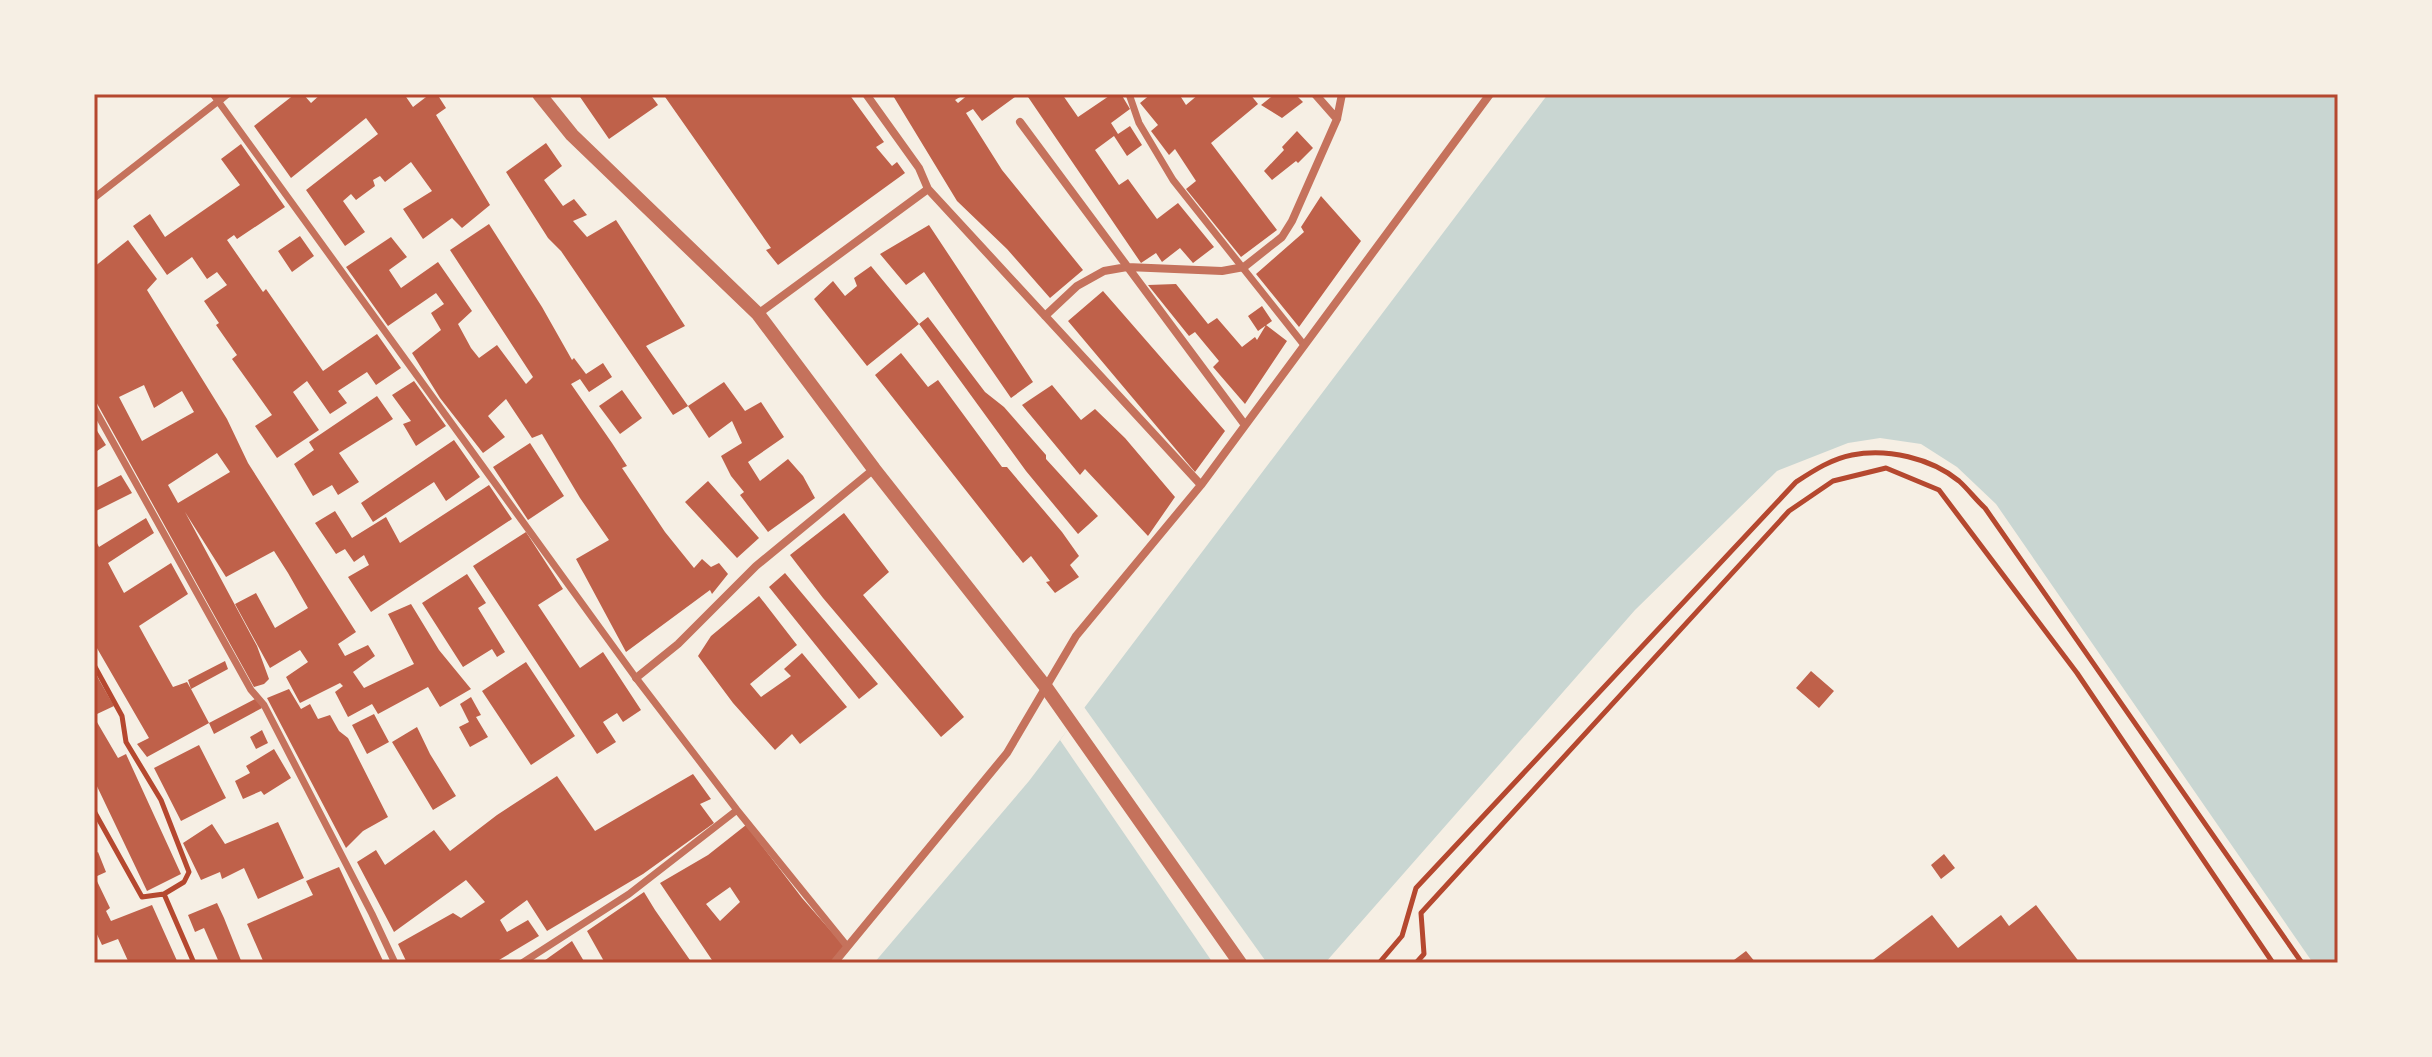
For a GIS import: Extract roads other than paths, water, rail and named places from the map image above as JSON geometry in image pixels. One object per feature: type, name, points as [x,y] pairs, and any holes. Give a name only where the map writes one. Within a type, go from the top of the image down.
[{"type":"street","points":[[539,94],[572,135],[758,314],[874,469],[1045,686],[1240,963]]},
{"type":"street","points":[[866,94],[919,168],[928,189],[1201,485]]},
{"type":"street","points":[[1129,94],[1139,123],[1173,180],[1304,345]]},
{"type":"street","points":[[1315,94],[1337,119]]},
{"type":"street","points":[[1045,316],[1077,286],[1104,271],[1127,267],[1222,271],[1244,267],[1282,237],[1292,221],[1337,119],[1342,94]]},
{"type":"street","points":[[834,963],[1007,753],[1076,636],[1201,485],[1486,95]]},
{"type":"street","points":[[94,198],[220,97],[241,132],[636,678],[847,946]]},
{"type":"street","points":[[1020,122],[1245,425]]},
{"type":"street","points":[[758,314],[928,189]]},
{"type":"street","points":[[94,408],[251,690],[264,705],[395,963]]},
{"type":"street","points":[[636,678],[678,644],[756,566],[874,469]]},
{"type":"street","points":[[522,963],[629,894],[737,810]]}]
